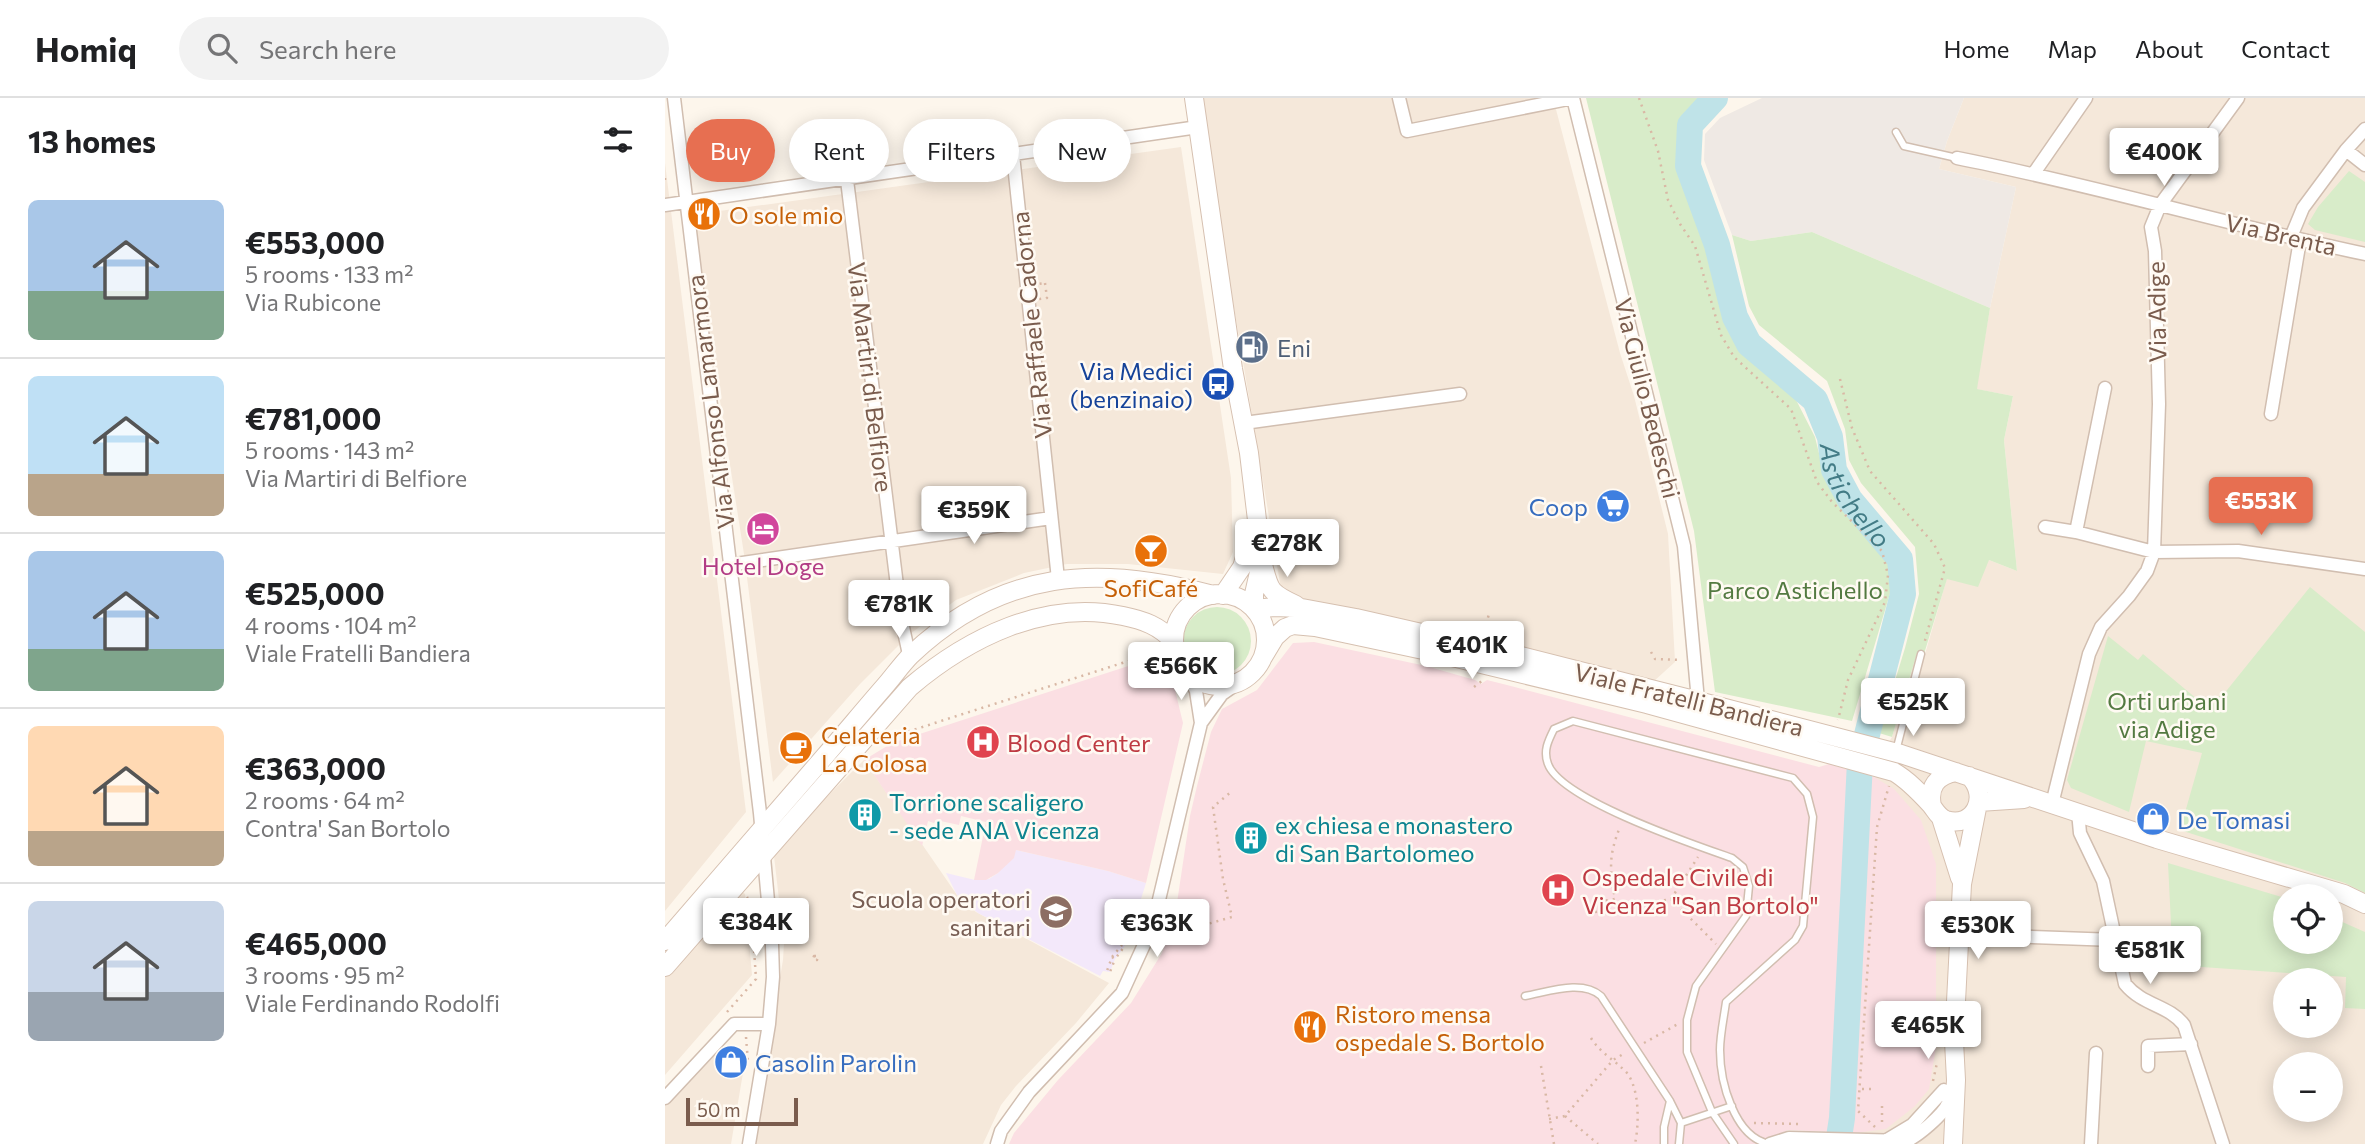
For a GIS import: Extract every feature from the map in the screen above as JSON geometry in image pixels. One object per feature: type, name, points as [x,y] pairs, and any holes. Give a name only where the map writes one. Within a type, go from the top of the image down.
[{"type":"main road","points":[[1193,98],[1262,540],[1262,559],[1254,594],[1254,609]]},
{"type":"main road","points":[[665,941],[911,655],[949,626],[987,603],[1021,589],[1058,579],[1084,576],[1134,579],[1218,595],[1235,597],[1254,609],[1266,634],[1263,657],[1257,668],[1239,682],[1214,686],[1183,677],[1174,642],[1179,620],[1185,611],[1202,598],[1218,595],[1242,567],[1257,520]]},
{"type":"main road","points":[[1262,559],[1270,588],[1279,597],[1302,608]]},
{"type":"main road","name":"Viale Fratelli Bandiera","points":[[1254,609],[1302,608],[1510,653],[1840,741],[1877,767],[1901,776],[1937,812],[1961,821],[1978,805],[2043,801]]},
{"type":"main road","points":[[665,967],[910,687],[930,671],[989,636],[1040,617],[1089,611],[1133,618],[1151,624],[1165,632],[1174,642]]},
{"type":"main road","name":"Viale Fratelli Bandiera","points":[[1263,657],[1275,637],[1285,628],[1293,625],[1315,627],[1544,679],[1888,751],[2157,839],[2344,894],[2365,904]]},
{"type":"main road","points":[[1953,1144],[1947,1063],[1954,1041],[1962,884],[1978,805],[1977,788],[1962,774],[1948,773],[1935,782],[1931,790],[1962,884]]},
{"type":"main road","points":[[1941,1144],[1943,1109],[1950,1085]]},
{"type":"street","name":"Via Alfonso Lamarmora","points":[[674,98],[762,831],[772,945],[773,977],[769,1024],[749,1144]]},
{"type":"street","name":"Via Giulio Bedeschi","points":[[1399,98],[1407,131],[1573,98],[1684,546],[1698,701]]},
{"type":"street","points":[[2034,173],[2086,98]]},
{"type":"street","name":"Via Adige","points":[[2043,801],[2089,654],[2101,627],[2147,571],[2154,552],[2159,404],[2155,251],[2151,227],[2160,205],[2238,98]]},
{"type":"street","points":[[1019,154],[1198,127]]},
{"type":"street","points":[[2271,414],[2296,238],[2303,208],[2365,129]]},
{"type":"street","points":[[2346,150],[2365,165]]},
{"type":"street","name":"Via Brenta","points":[[1957,159],[2034,173],[2365,254]]},
{"type":"street","points":[[665,205],[832,182]]},
{"type":"street","name":"Via Martiri di Belfiore","points":[[847,182],[901,618],[911,655]]},
{"type":"street","name":"Via Raffaele Cadorna","points":[[1016,182],[1058,579]]},
{"type":"street","points":[[2076,532],[2105,387]]},
{"type":"street","points":[[1244,423],[1460,394]]},
{"type":"street","points":[[729,565],[1051,518]]},
{"type":"street","points":[[2045,527],[2154,552],[2238,551],[2365,569]]},
{"type":"street","points":[[997,1144],[1001,1131],[1029,1092],[1122,993],[1149,939],[1201,723],[1196,691],[1183,677]]},
{"type":"street","points":[[1201,723],[1222,694],[1239,682]]},
{"type":"street","points":[[2078,811],[2080,833],[2103,881],[2125,984],[2143,1001],[2178,1016],[2185,1025],[2223,1144]]},
{"type":"street","points":[[2005,936],[2115,940]]},
{"type":"street","points":[[665,1098],[733,1024],[769,1024]]},
{"type":"street","points":[[2148,1066],[2148,1046],[2191,1044]]},
{"type":"street","points":[[2091,1144],[2096,1053]]},
{"type":"street","points":[[1883,1143],[1912,1125],[1950,1085]]},
{"type":"street","points":[[1770,1144],[1789,1138],[1909,1143],[1943,1109]]},
{"type":"lane","points":[[1896,132],[1904,146],[1957,159]]},
{"type":"lane","points":[[1888,751],[1921,654]]},
{"type":"lane","points":[[1734,1144],[1712,1112],[1687,1052],[1687,1020],[1696,986],[1746,916],[1749,886],[1743,867],[1732,858],[1624,818],[1561,782],[1548,766],[1545,747],[1554,729],[1573,721],[1793,778],[1807,794],[1813,817],[1803,926],[1795,940],[1726,1002],[1720,1051],[1726,1088],[1740,1125],[1753,1138],[1770,1144]]},
{"type":"lane","points":[[1525,996],[1576,988],[1595,991],[1608,1005],[1670,1101],[1681,1123],[1679,1144]]},
{"type":"lane","points":[[1664,1144],[1664,1127],[1670,1101]]},
{"type":"lane","points":[[1681,1123],[1732,1106]]},
{"type":"path","points":[[1639,98],[1658,151],[1668,200],[1695,246],[1721,335],[1734,357],[1791,409],[1817,482],[1832,502],[1882,551],[1888,575],[1885,602],[1848,680],[1840,741]]},
{"type":"path","points":[[1839,379],[1852,428],[1870,471],[1934,544],[1945,568],[1921,654]]},
{"type":"path","points":[[1146,638],[1155,643],[1183,677]]},
{"type":"path","points":[[881,742],[898,734],[1141,657],[1155,643]]},
{"type":"path","points":[[1651,652],[1655,659],[1684,660]]},
{"type":"path","points":[[1876,1129],[1858,1111],[1877,827],[1891,782]]},
{"type":"path","points":[[1175,933],[1232,917],[1223,879],[1213,807],[1231,792]]},
{"type":"path","points":[[1593,903],[1615,899],[1609,866],[1613,844],[1624,818]]},
{"type":"path","points":[[1595,912],[1671,899],[1703,848]]},
{"type":"path","points":[[733,1005],[756,979],[751,903],[745,894]]},
{"type":"path","points":[[1671,899],[1722,950]]},
{"type":"path","points":[[1549,1119],[1565,1116],[1613,1060],[1687,1020]]},
{"type":"path","points":[[1591,1038],[1598,1049],[1629,1076],[1639,1112],[1635,1144]]},
{"type":"path","points":[[1541,1066],[1554,1144]]},
{"type":"path","points":[[1861,1089],[1876,1089]]},
{"type":"path","points":[[1882,1106],[1882,1127]]},
{"type":"path","points":[[1565,1116],[1598,1144]]},
{"type":"path","points":[[1740,1125],[1805,1124]]},
{"type":"shaded area","points":[[1199,98],[1553,98],[1620,353],[1634,396],[1668,534],[1675,662],[1653,682],[1413,627],[1290,595],[1281,589]]},
{"type":"shaded area","points":[[1762,98],[1964,98],[1939,169],[2016,187],[1990,308],[1812,232],[1751,241],[1732,235],[1704,160],[1705,134],[1720,118]]},
{"type":"shaded area","points":[[1964,98],[2365,98],[2365,1144],[1856,1144],[1876,764],[1892,737],[1917,652],[1925,654],[1947,578],[1989,560],[2017,571],[2004,440],[2013,396],[1976,389],[2016,187],[1939,169]]},
{"type":"shaded area","points":[[1181,147],[1231,478],[1233,552],[1223,574],[1128,564],[1067,564],[1024,573],[956,600],[910,634],[860,684],[773,782],[744,554],[691,215],[929,182],[1019,182],[1019,169],[1033,168],[1033,182],[1131,182],[1131,154]]},
{"type":"shaded area","points":[[665,163],[746,812],[665,911]]},
{"type":"shaded area","name":"Ospedale Civile di Vicenza \"San Bortolo\"","points":[[1314,642],[1426,666],[1481,684],[1487,680],[1819,767],[1829,764],[1874,777],[1894,789],[1921,820],[1936,864],[1936,1047],[1929,1089],[1915,1106],[1886,1129],[1855,1133],[1788,1130],[1755,1144],[1009,1144],[1014,1133],[1058,1080],[1131,1003],[1162,953],[1175,916],[1197,786],[1211,732],[1222,709],[1257,690],[1293,643]]},
{"type":"shaded area","points":[[1156,657],[1174,686],[1183,723],[1146,883],[1108,871],[1016,850],[1014,858],[998,873],[986,880],[974,880],[986,822],[961,816],[959,825],[928,821],[922,846],[864,760],[892,743]]},
{"type":"shaded area","points":[[864,760],[957,895],[976,912],[1109,983],[1001,1105],[983,1144],[752,1144],[783,960],[784,943],[774,856],[779,844]]},
{"type":"shaded area","name":"Scuola operatori sanitari","points":[[1016,850],[1108,871],[1146,883],[1130,934],[1110,972],[1103,971],[1100,976],[978,913],[957,895],[946,873],[975,880],[989,879],[998,873]]},
{"type":"shaded area","points":[[742,891],[745,894],[752,975],[665,1075],[665,972]]},
{"type":"shaded area","points":[[717,1046],[745,1061],[731,1144],[665,1144],[665,1103]]},
{"type":"green space","name":"Parco Astichello","points":[[1586,98],[1707,98],[1682,119],[1690,194],[1737,344],[1792,392],[1815,437],[1826,482],[1885,550],[1894,571],[1891,590],[1852,721],[1715,692],[1694,531]]},
{"type":"green space","points":[[2349,171],[2365,182],[2365,242],[2315,230],[2308,224],[2318,207]]},
{"type":"green space","points":[[1812,232],[1990,308],[1977,389],[2013,396],[2004,440],[2017,571],[1989,560],[1978,587],[1947,579],[1924,654],[1917,653],[1892,737],[1879,733],[1919,594],[1915,547],[1861,483],[1849,460],[1845,429],[1827,381],[1759,325],[1749,306],[1732,235],[1751,241]]},
{"type":"green space","name":"Orti urbani via Adige","points":[[2310,587],[2365,632],[2365,893],[2345,883],[2180,830],[2202,753],[2146,741],[2129,812],[2071,788],[2067,780],[2108,636],[2138,660],[2143,654],[2209,709]]},
{"type":"green space","points":[[1217,607],[1230,610],[1241,617],[1248,628],[1251,641],[1248,654],[1241,665],[1230,672],[1217,675],[1204,672],[1193,665],[1186,654],[1183,641],[1186,628],[1193,617],[1204,610]]},
{"type":"green space","points":[[2168,863],[2273,894],[2273,954],[2343,954],[2343,922],[2365,932],[2365,1009],[2345,1008],[2346,977],[2343,977],[2343,968],[2273,968],[2273,972],[2173,965]]},
{"type":"waterway","name":"Astichello","points":[[1715,98],[1690,125],[1688,166],[1717,245],[1735,317],[1749,344],[1815,400],[1830,437],[1834,470],[1850,500],[1900,559],[1903,594],[1860,762],[1842,1118],[1838,1144]]},
{"type":"place","name":"O sole mio","points":[[704,214]]},
{"type":"place","name":"Eni","points":[[1252,347]]},
{"type":"place","name":"Via Medici (benzinaio)","points":[[1218,384]]},
{"type":"place","name":"Coop","points":[[1613,506]]},
{"type":"place","name":"Hotel Doge","points":[[763,529]]},
{"type":"place","name":"SofiCafé","points":[[1151,551]]},
{"type":"place","name":"Blood Center","points":[[983,742]]},
{"type":"place","name":"Gelateria La Golosa","points":[[796,748]]},
{"type":"place","name":"Torrione scaligero - sede ANA Vicenza","points":[[865,815]]},
{"type":"place","name":"De Tomasi","points":[[2153,819]]},
{"type":"place","name":"ex chiesa e monastero di San Bartolomeo","points":[[1251,838]]},
{"type":"place","name":"Ospedale Civile di Vicenza \"San Bortolo\"","points":[[1558,890]]},
{"type":"place","name":"Scuola operatori sanitari","points":[[1056,912]]},
{"type":"place","name":"Ristoro mensa ospedale S. Bortolo","points":[[1310,1027]]},
{"type":"place","name":"Casolin Parolin","points":[[731,1062]]}]
